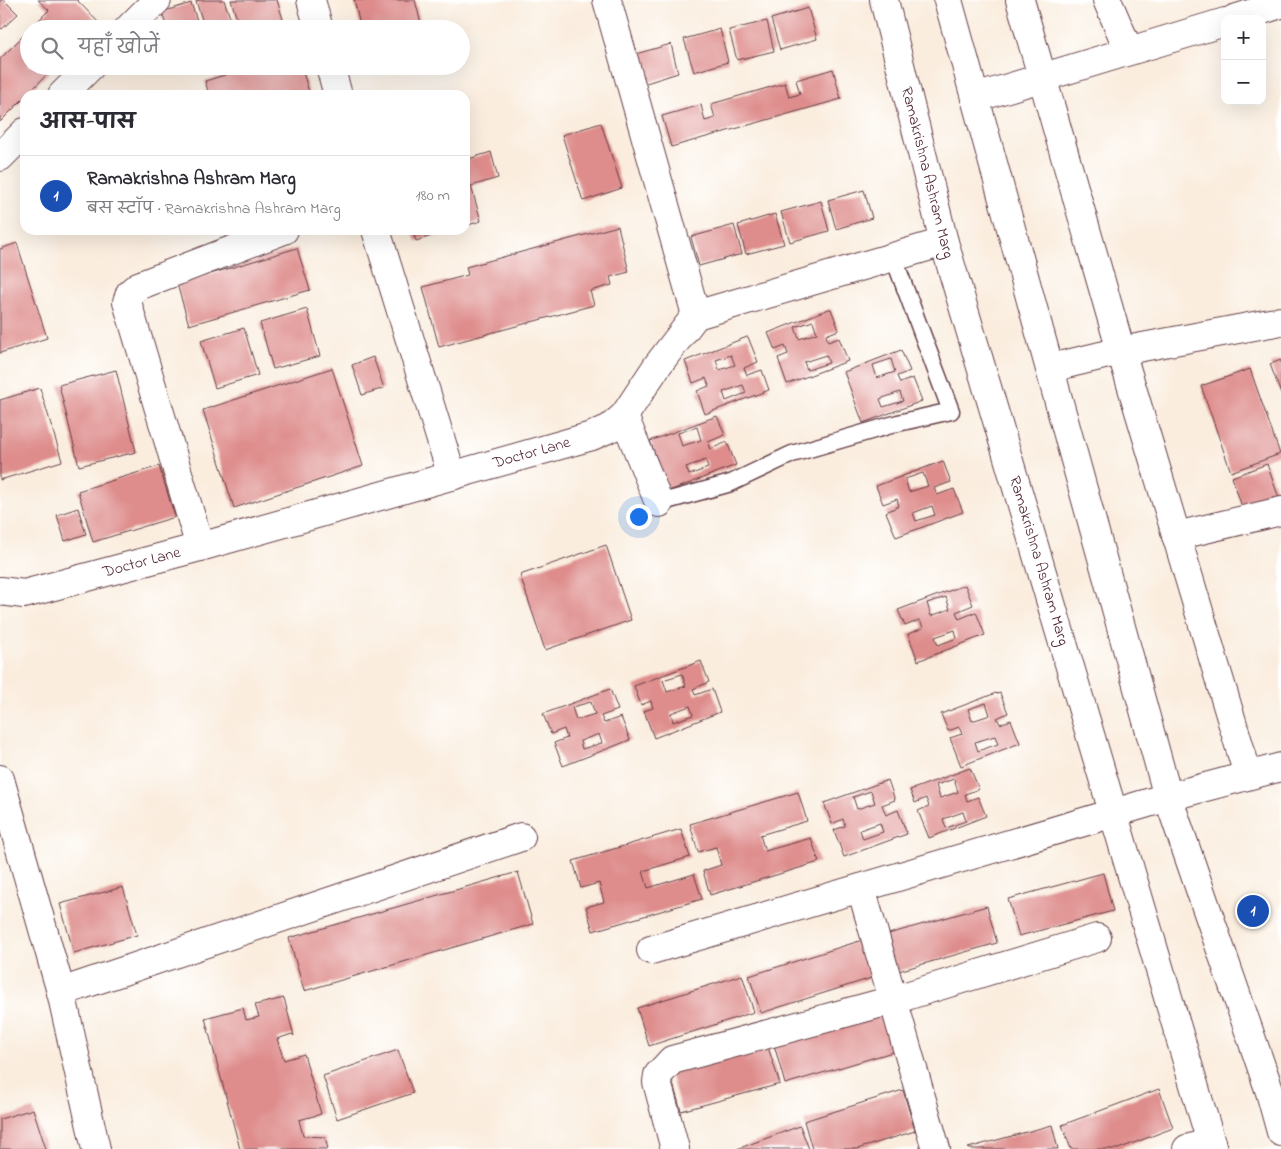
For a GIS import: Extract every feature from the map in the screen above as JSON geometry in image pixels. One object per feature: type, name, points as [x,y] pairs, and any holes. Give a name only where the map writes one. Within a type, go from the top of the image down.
[{"type":"street","points":[[137,20],[157,0]]},
{"type":"street","points":[[311,0],[317,20]]},
{"type":"street","points":[[607,0],[696,315],[944,242]]},
{"type":"street","name":"Ramakrishna Ashram Marg","points":[[884,0],[944,242],[1115,812],[1204,1147]]},
{"type":"street","points":[[948,0],[1168,797],[1270,1092],[1281,1132]]},
{"type":"street","points":[[1020,0],[1121,352],[1248,776]]},
{"type":"street","points":[[1107,0],[1129,51]]},
{"type":"street","points":[[1247,15],[1281,4]]},
{"type":"street","points":[[975,98],[1221,23]]},
{"type":"street","points":[[67,90],[82,75]]},
{"type":"street","points":[[332,75],[337,90]]},
{"type":"street","points":[[0,157],[20,137]]},
{"type":"street","points":[[200,547],[127,302],[130,293],[138,286],[271,235]]},
{"type":"street","points":[[378,235],[452,476]]},
{"type":"street","name":"Doctor Lane","points":[[0,591],[24,594],[200,547],[592,436],[610,428],[624,416],[657,366],[696,315]]},
{"type":"street","points":[[1050,368],[1121,352],[1281,321]]},
{"type":"street","points":[[624,416],[659,503]]},
{"type":"street","points":[[1176,536],[1281,511]]},
{"type":"street","points":[[651,950],[1115,812],[1281,767]]},
{"type":"street","points":[[0,779],[61,992],[96,1149]]},
{"type":"street","points":[[61,992],[521,837]]},
{"type":"street","points":[[861,888],[936,1149]]},
{"type":"street","points":[[675,1149],[657,1082],[658,1075],[672,1060],[893,1000],[1097,938]]},
{"type":"lane","points":[[659,503],[731,483],[792,454],[898,423],[951,411],[894,256]]},
{"type":"building","points":[[0,0],[4,0],[18,14],[2,29],[0,27]]},
{"type":"building","points":[[38,0],[77,0],[96,20],[39,20],[49,10]]},
{"type":"building","points":[[224,0],[231,20],[202,20],[196,1]]},
{"type":"building","points":[[231,0],[277,0],[283,20],[237,20]]},
{"type":"building","points":[[354,0],[415,0],[420,20],[359,20]]},
{"type":"building","points":[[191,3],[197,20],[164,20],[162,12]]},
{"type":"building","points":[[808,8],[817,39],[780,50],[771,19]]},
{"type":"building","points":[[767,21],[774,51],[737,60],[729,30]]},
{"type":"building","points":[[720,29],[728,62],[694,72],[684,39]]},
{"type":"building","points":[[20,39],[20,75],[46,75],[32,90],[20,90],[20,102],[0,122],[0,59]]},
{"type":"building","points":[[671,44],[678,73],[640,85],[632,55]]},
{"type":"building","points":[[833,69],[841,99],[671,147],[662,116],[701,105],[705,121],[715,118],[711,104],[785,83],[789,97],[800,94],[796,80]]},
{"type":"building","points":[[225,75],[304,75],[308,90],[208,90],[205,81]]},
{"type":"building","points":[[601,123],[622,188],[583,201],[562,135]]},
{"type":"building","points":[[491,152],[498,178],[471,186],[481,221],[470,224],[470,158]]},
{"type":"building","points":[[864,190],[872,218],[836,229],[828,200]]},
{"type":"building","points":[[821,201],[829,231],[790,242],[781,212]]},
{"type":"building","points":[[775,214],[784,244],[746,254],[738,225]]},
{"type":"building","points":[[734,225],[742,254],[699,266],[691,237]]},
{"type":"building","points":[[618,226],[629,272],[610,277],[612,285],[590,291],[594,305],[439,347],[423,287],[468,275],[466,267]]},
{"type":"building","points":[[414,235],[435,235],[416,241]]},
{"type":"building","points":[[17,243],[47,338],[0,353],[0,249]]},
{"type":"building","points":[[297,248],[310,290],[189,325],[177,284]]},
{"type":"building","points":[[307,309],[320,356],[273,369],[260,323]]},
{"type":"building","points":[[831,309],[839,330],[826,335],[828,342],[839,338],[848,361],[787,384],[778,358],[788,354],[785,346],[775,350],[768,333]],"holes":[[[813,321],[817,333],[799,339],[795,327]],[[826,355],[829,363],[807,370],[804,362]]]},
{"type":"building","points":[[244,328],[258,375],[215,388],[201,341]]},
{"type":"building","points":[[748,337],[758,362],[744,368],[747,375],[762,370],[769,390],[705,414],[697,391],[709,386],[706,378],[693,383],[685,361]],"holes":[[[731,355],[735,365],[719,370],[716,360]],[[743,385],[746,393],[726,401],[723,392]]]},
{"type":"building","points":[[901,350],[910,371],[897,376],[900,383],[913,378],[922,401],[863,423],[844,372]],"holes":[[[891,359],[895,372],[877,378],[873,365]],[[900,392],[903,401],[883,407],[880,399]]]},
{"type":"building","points":[[373,357],[384,388],[362,395],[352,365]]},
{"type":"building","points":[[1281,360],[1281,394],[1270,364]]},
{"type":"building","points":[[332,368],[363,466],[234,508],[203,410]]},
{"type":"building","points":[[1250,369],[1280,454],[1231,472],[1201,386]]},
{"type":"building","points":[[116,370],[136,452],[79,466],[59,385]]},
{"type":"building","points":[[40,388],[62,461],[0,480],[0,400]]},
{"type":"building","points":[[717,416],[725,435],[708,442],[711,449],[727,442],[736,465],[669,491],[650,441]],"holes":[[[697,427],[701,440],[682,446],[678,433]],[[706,460],[708,468],[689,475],[686,467]]]},
{"type":"building","points":[[943,461],[951,482],[934,488],[937,495],[954,489],[963,512],[896,537],[886,512],[899,506],[897,499],[883,504],[876,486]],"holes":[[[923,473],[928,486],[909,492],[905,479]],[[932,506],[935,515],[916,521],[913,513]]]},
{"type":"building","points":[[1267,464],[1281,504],[1245,516],[1232,477]]},
{"type":"building","points":[[159,466],[175,517],[93,542],[78,491]]},
{"type":"building","points":[[78,508],[86,534],[65,541],[57,515]]},
{"type":"building","points":[[606,545],[631,620],[545,650],[520,575]]},
{"type":"building","points":[[965,585],[973,605],[956,612],[959,619],[976,612],[985,635],[918,661],[908,634],[923,628],[920,620],[905,626],[898,610]],"holes":[[[946,597],[950,609],[931,616],[927,603]],[[955,630],[957,638],[938,645],[935,637]]]},
{"type":"building","points":[[701,661],[709,682],[693,689],[695,695],[712,689],[720,712],[654,738],[644,711],[653,708],[651,701],[641,705],[634,686]],"holes":[[[682,674],[686,686],[667,692],[663,680]],[[690,706],[693,715],[673,722],[671,713]]]},
{"type":"building","points":[[610,689],[618,710],[601,716],[604,723],[621,717],[630,740],[563,766],[554,743],[567,738],[564,729],[551,734],[543,714]],"holes":[[[591,702],[595,714],[576,720],[572,707]],[[599,734],[602,743],[582,749],[580,741]]]},
{"type":"building","points":[[1000,693],[1008,713],[997,718],[1000,724],[1011,720],[1020,743],[961,766],[950,738],[962,734],[959,727],[948,731],[941,714]],"holes":[[[986,703],[990,715],[972,721],[968,709]],[[995,736],[998,744],[978,751],[975,742]]]},
{"type":"building","points":[[970,768],[979,789],[965,794],[967,801],[978,797],[986,816],[929,838],[918,811],[929,806],[926,798],[915,803],[910,790]],"holes":[[[954,779],[958,792],[940,798],[936,785]],[[963,812],[966,821],[946,828],[943,819]]]},
{"type":"building","points":[[888,780],[895,800],[882,805],[886,815],[898,810],[907,834],[844,857],[834,830],[845,826],[843,819],[832,824],[824,803]],"holes":[[[871,791],[875,803],[857,809],[853,797]],[[880,823],[883,832],[863,839],[860,830]]]},
{"type":"building","points":[[798,792],[807,821],[760,835],[765,851],[811,838],[819,862],[710,895],[703,871],[721,865],[716,847],[698,852],[690,824]]},
{"type":"building","points":[[681,829],[690,857],[643,871],[648,888],[694,874],[702,899],[593,931],[586,907],[604,902],[599,883],[581,888],[573,861]]},
{"type":"building","points":[[518,872],[533,924],[304,991],[289,938]]},
{"type":"building","points":[[1103,873],[1113,911],[1019,936],[1008,899]]},
{"type":"building","points":[[123,887],[137,935],[74,953],[60,904]]},
{"type":"building","points":[[987,906],[997,943],[888,974],[878,937]]},
{"type":"building","points":[[872,937],[884,974],[761,1013],[749,976]]},
{"type":"building","points":[[742,975],[754,1012],[649,1046],[637,1008]]},
{"type":"building","points":[[284,998],[294,1036],[292,1034],[277,1039],[284,1060],[304,1054],[321,1114],[299,1120],[303,1136],[325,1137],[328,1149],[240,1149],[205,1018],[243,1008],[246,1020],[259,1017],[255,1005]]},
{"type":"building","points":[[883,1009],[896,1051],[785,1084],[773,1041]]},
{"type":"building","points":[[766,1041],[780,1084],[681,1111],[669,1070]]},
{"type":"building","points":[[398,1050],[413,1093],[337,1119],[323,1076]]},
{"type":"building","points":[[1159,1089],[1173,1128],[1118,1149],[1071,1149],[1062,1125]]},
{"type":"building","points":[[903,1090],[915,1131],[857,1149],[812,1149],[804,1121]]},
{"type":"building","points":[[33,1109],[46,1149],[0,1149],[0,1119]]},
{"type":"building","points":[[1052,1125],[1058,1149],[968,1149],[968,1148]]},
{"type":"building","points":[[800,1126],[809,1149],[737,1149]]},
{"type":"place","name":"Ramakrishna Ashram Marg","points":[[1253,911]]}]
